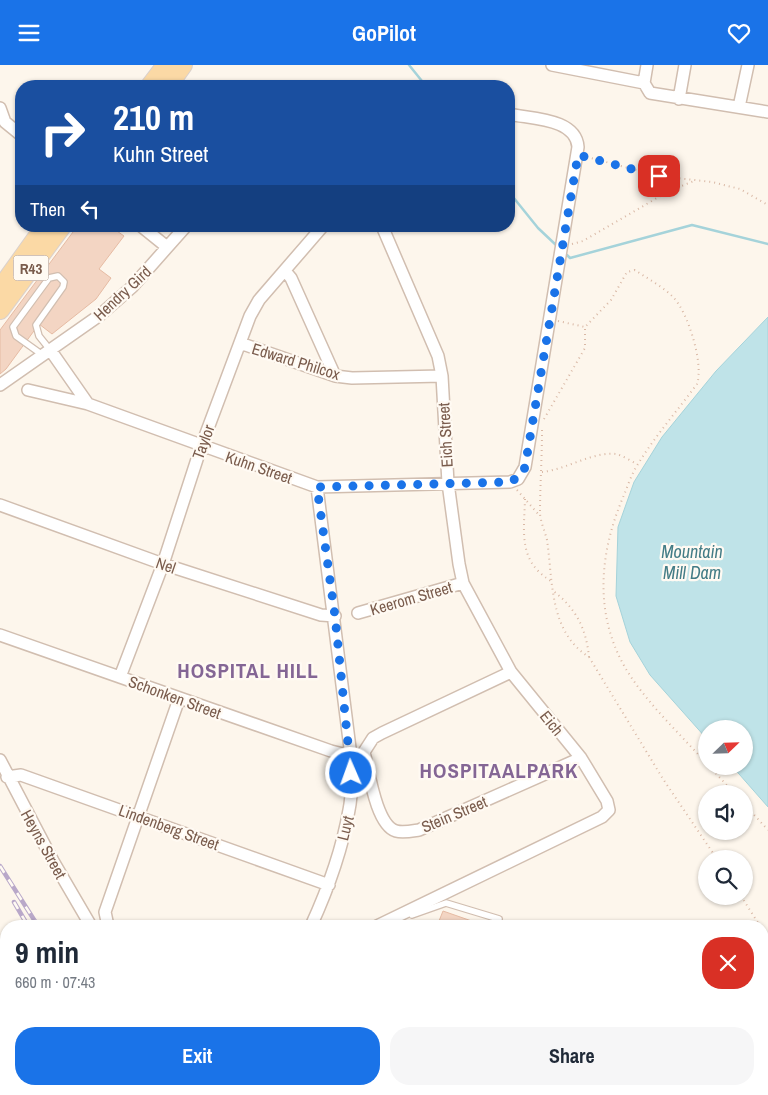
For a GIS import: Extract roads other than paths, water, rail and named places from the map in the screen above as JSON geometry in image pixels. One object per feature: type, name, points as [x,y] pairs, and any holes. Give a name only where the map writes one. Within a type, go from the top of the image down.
[{"type":"main road","points":[[155,80],[166,65]]},
{"type":"main road","points":[[173,80],[184,65]]},
{"type":"main road","name":"R43","points":[[0,289],[41,232]]},
{"type":"main road","name":"R43","points":[[0,310],[58,232]]},
{"type":"street","points":[[552,65],[644,83]]},
{"type":"street","points":[[647,65],[644,83],[650,93],[679,99],[717,102],[768,112]]},
{"type":"street","points":[[679,99],[685,65]]},
{"type":"street","points":[[740,107],[748,65]]},
{"type":"street","points":[[0,108],[2,124],[15,132]]},
{"type":"street","name":"Kuhn Street","points":[[28,390],[88,404],[201,447],[317,487],[510,482],[522,475],[525,467],[578,155],[578,141],[574,133],[563,126],[515,115]]},
{"type":"street","points":[[148,232],[167,247]]},
{"type":"street","name":"Hendry Gird","points":[[0,385],[100,315],[132,287],[181,232]]},
{"type":"street","name":"Taylor","points":[[120,677],[163,564],[201,447],[250,316],[259,300],[318,232]]},
{"type":"street","name":"Eich Street","points":[[385,232],[438,356],[442,376],[448,483],[458,564],[463,583],[511,672]]},
{"type":"street","points":[[285,271],[291,278],[335,375]]},
{"type":"street","name":"Edward Philcox","points":[[240,343],[335,375],[352,378],[442,376]]},
{"type":"street","points":[[47,353],[88,404]]},
{"type":"street","name":"Luyt","points":[[314,920],[329,885],[350,809],[351,756],[335,616],[317,487]]},
{"type":"street","name":"Nel","points":[[0,505],[163,564],[320,615],[335,616]]},
{"type":"street","name":"Keerom Street","points":[[358,613],[463,583]]},
{"type":"street","name":"Schonken Street","points":[[0,635],[179,699],[331,751],[351,756]]},
{"type":"street","name":"Stein Street","points":[[511,672],[382,733],[367,745],[364,752],[379,811],[387,826],[396,831],[419,830],[580,758]]},
{"type":"street","name":"Eich","points":[[389,920],[602,817],[609,810],[607,801],[580,758],[511,672]]},
{"type":"street","points":[[107,920],[105,912],[140,816],[179,699]]},
{"type":"street","name":"Heyns Street","points":[[0,760],[7,777],[88,920]]},
{"type":"street","name":"Lindenberg Street","points":[[7,777],[21,775],[329,885]]},
{"type":"lane","points":[[58,276],[64,282],[63,287],[36,325],[47,353],[16,336],[14,327],[49,278],[58,276]]},
{"type":"lane","points":[[400,920],[446,903],[499,919]]},
{"type":"water","name":"Mountain Mill Dam","points":[[768,317],[768,807],[753,790],[753,785],[749,785],[740,775],[753,775],[753,720],[698,720],[698,729],[650,675],[630,642],[616,596],[618,527],[634,482],[662,437],[716,371]]},
{"type":"waterway","points":[[409,65],[421,80]]},
{"type":"waterway","points":[[515,199],[538,228],[556,245]]},
{"type":"waterway","points":[[567,255],[570,258],[692,225],[768,244]]},
{"type":"railway","points":[[0,866],[34,920]]},
{"type":"railway","points":[[14,902],[24,920]]},
{"type":"district","name":"HOSPITAL HILL","points":[[248,670]]},
{"type":"district","name":"HOSPITAALPARK","points":[[499,770]]}]
